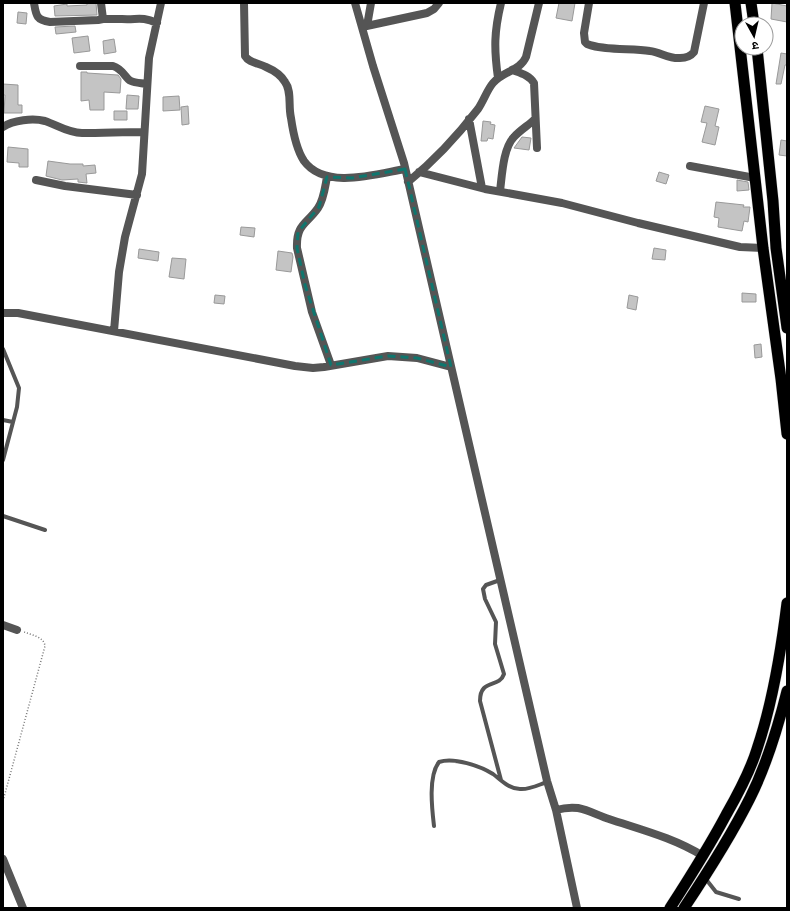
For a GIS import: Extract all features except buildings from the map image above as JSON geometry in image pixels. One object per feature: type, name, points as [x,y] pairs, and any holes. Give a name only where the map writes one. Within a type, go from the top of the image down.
[{"type":"highway","points":[[735,3],[763,248],[787,434]]},
{"type":"highway","points":[[751,3],[753,16]]},
{"type":"highway","points":[[758,56],[773,201],[776,248],[787,328]]},
{"type":"highway","points":[[670,908],[703,856],[739,792],[757,750],[775,683],[787,603]]},
{"type":"highway","points":[[684,908],[730,835],[750,797],[779,724],[787,691]]},
{"type":"street","points":[[34,3],[36,15],[42,21],[50,22],[103,19],[123,20],[142,18],[157,23]]},
{"type":"street","points":[[101,3],[103,19]]},
{"type":"street","points":[[114,332],[119,272],[125,237],[142,174],[149,58],[161,3]]},
{"type":"street","points":[[244,3],[245,56],[250,61],[266,66],[285,81],[289,92],[290,114],[294,133],[299,150],[309,167],[317,173],[327,177],[352,178],[405,169]]},
{"type":"street","points":[[355,3],[364,26],[405,169],[547,781],[556,810],[577,908]]},
{"type":"street","points":[[364,26],[370,3]]},
{"type":"street","points":[[364,26],[427,13],[434,9],[439,3]]},
{"type":"street","points":[[498,78],[494,54],[494,41],[501,3]]},
{"type":"street","points":[[408,182],[460,131],[478,108],[488,90],[498,78],[523,63],[526,57],[539,3]]},
{"type":"street","points":[[589,3],[584,33],[585,42],[587,44],[627,50],[652,51],[667,56],[681,58],[691,56],[694,52],[704,3]]},
{"type":"street","points":[[80,66],[113,66],[119,69],[131,81],[147,84]]},
{"type":"street","points":[[512,70],[532,79],[534,83],[537,148]]},
{"type":"street","points":[[469,119],[482,188]]},
{"type":"street","points":[[500,191],[505,160],[512,138],[536,119]]},
{"type":"street","points":[[3,127],[11,122],[43,121],[66,130],[82,133],[144,132]]},
{"type":"street","points":[[690,166],[756,178]]},
{"type":"street","points":[[419,172],[482,188],[562,203],[740,247],[763,248]]},
{"type":"street","points":[[327,177],[323,198],[319,207],[298,232],[297,248],[312,312],[331,365]]},
{"type":"street","points":[[36,180],[65,186],[137,195]]},
{"type":"street","points":[[3,313],[18,313],[295,366],[313,368],[388,356],[417,358],[451,367]]},
{"type":"street","points":[[3,625],[17,630]]},
{"type":"street","points":[[556,810],[571,807],[585,810],[672,840],[703,856]]},
{"type":"street","points":[[3,859],[23,908]]},
{"type":"lane","points":[[3,349],[19,388],[19,398],[3,460]]},
{"type":"lane","points":[[3,420],[13,422]]},
{"type":"lane","points":[[3,516],[45,530]]},
{"type":"lane","points":[[500,580],[486,585],[483,588],[483,592],[496,622],[495,644],[504,674],[498,682],[482,688],[480,692],[480,700],[501,780]]},
{"type":"lane","points":[[434,826],[432,795],[435,772],[439,762],[459,762],[485,769],[507,785],[520,789],[529,788],[547,781]]},
{"type":"lane","points":[[704,878],[716,892],[738,900]]},
{"type":"path","points":[[3,801],[45,646],[45,643],[42,640],[17,630]]},
{"type":"highlighted area","points":[[405,169],[451,367],[417,358],[388,356],[331,365],[305,285],[297,248],[298,232],[319,207],[327,177],[352,178]]}]
